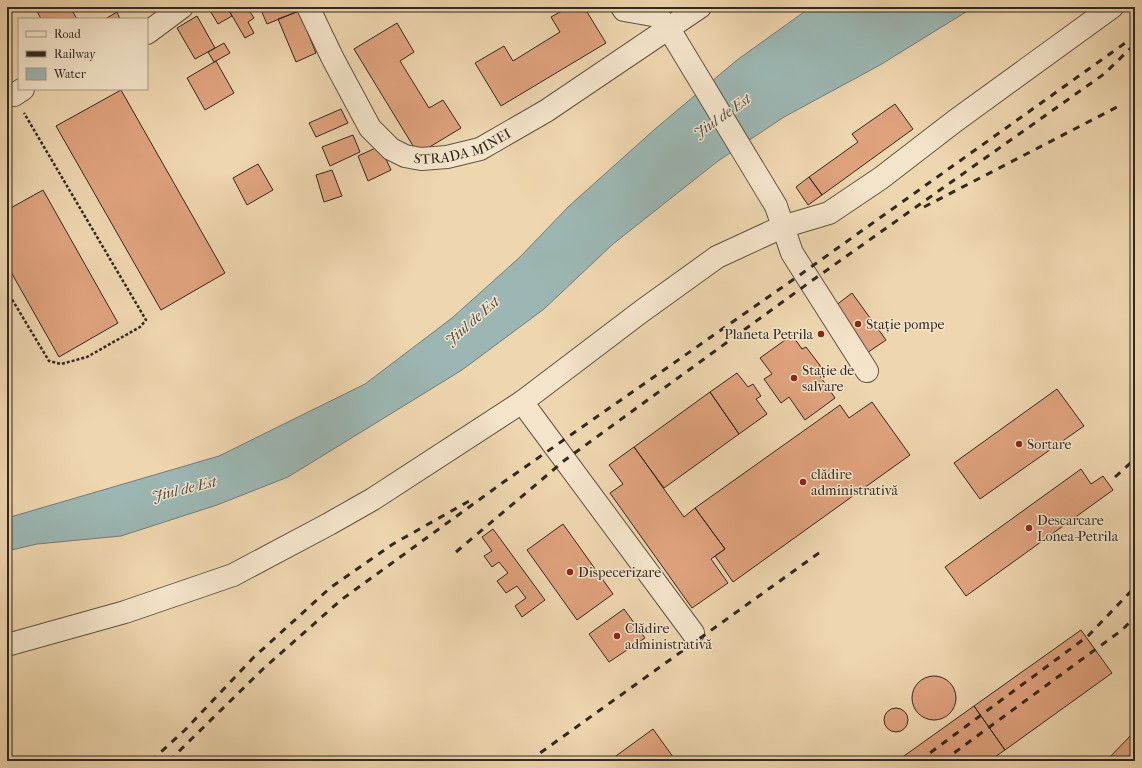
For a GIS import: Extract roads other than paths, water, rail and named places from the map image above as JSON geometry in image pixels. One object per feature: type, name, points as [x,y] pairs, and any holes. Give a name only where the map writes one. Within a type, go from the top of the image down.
[{"type":"street","points":[[148,32],[182,7]]},
{"type":"street","name":"STRADA MINEI","points":[[308,7],[333,59],[370,128],[391,149],[405,156],[421,159],[447,157],[480,149],[546,112],[661,17],[700,7]]},
{"type":"street","points":[[622,7],[624,10],[661,17],[776,206],[792,253],[867,371]]},
{"type":"street","points":[[7,645],[125,612],[233,575],[284,549],[374,499],[522,402],[642,311],[717,257],[782,227],[830,213],[881,178],[954,122],[1112,7]]},
{"type":"street","points":[[522,402],[693,633]]},
{"type":"water","name":"Jiul de Est","points":[[811,7],[974,7],[880,65],[784,117],[718,161],[613,244],[544,309],[462,370],[288,477],[217,505],[121,536],[37,544],[7,551],[7,518],[219,456],[365,384],[452,318],[520,257],[568,207],[655,129],[737,60]]},
{"type":"railway","points":[[169,761],[264,668],[341,600],[505,481],[804,272],[1135,36]]},
{"type":"railway","points":[[456,552],[565,460],[810,282],[1104,74],[1135,44]]},
{"type":"railway","points":[[924,207],[1117,107]]},
{"type":"railway","points":[[1115,477],[1135,459]]},
{"type":"railway","points":[[151,761],[185,730],[253,658],[330,588],[393,544],[471,500]]},
{"type":"railway","points":[[529,761],[823,550]]},
{"type":"railway","points":[[919,761],[1088,636],[1135,587]]},
{"type":"railway","points":[[943,761],[1122,630],[1135,617]]},
{"type":"place","name":"Stație pompe","points":[[858,324]]},
{"type":"place","name":"Planeta Petrila","points":[[821,334]]},
{"type":"place","name":"Stație de salvare","points":[[794,378]]},
{"type":"place","name":"Sortare","points":[[1019,444]]},
{"type":"place","name":"clădire administrativă","points":[[803,482]]},
{"type":"place","name":"Descarcare Lonea-Petrila","points":[[1029,528]]},
{"type":"place","name":"Dispecerizare","points":[[570,572]]},
{"type":"place","name":"Clădire administrativă","points":[[617,636]]}]
